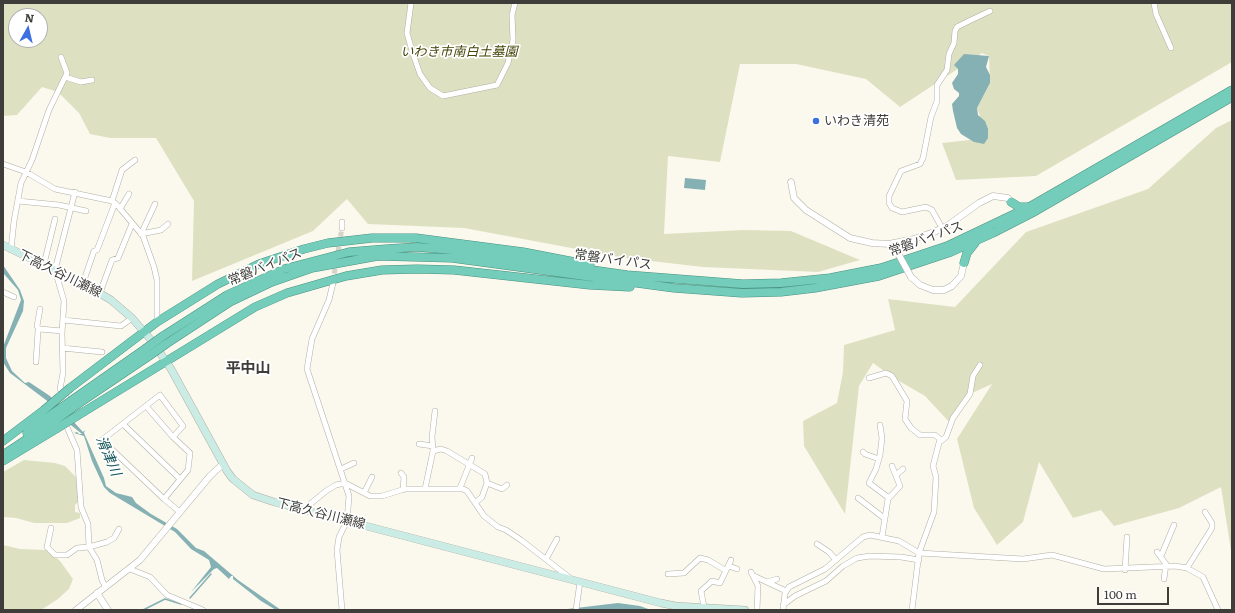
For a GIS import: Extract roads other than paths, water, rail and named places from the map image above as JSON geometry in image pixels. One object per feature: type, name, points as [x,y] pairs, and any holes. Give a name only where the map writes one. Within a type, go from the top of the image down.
[{"type":"highway","name":"常磐バイパス","points":[[3,455],[52,423],[77,401],[227,295],[284,269],[349,252],[417,247],[446,249],[627,275],[743,284],[781,283],[830,278],[881,268],[947,246],[1004,220],[1232,90]]},
{"type":"highway","name":"常磐バイパス","points":[[165,340],[230,302],[272,282],[312,268],[378,256],[452,258],[674,288],[742,293],[781,292],[816,288],[879,276],[950,252],[976,241],[1032,213],[1232,97]]},
{"type":"highway","points":[[1011,202],[1019,207],[1030,206]]},
{"type":"highway","points":[[1004,220],[1012,207],[1011,202]]},
{"type":"highway","points":[[3,441],[157,322],[218,284],[259,264],[304,248],[350,240],[395,237],[444,240],[569,259],[627,275]]},
{"type":"highway","points":[[964,263],[967,253],[976,241]]},
{"type":"highway","points":[[950,252],[958,254],[964,263]]},
{"type":"highway","points":[[3,462],[52,423],[85,411],[167,362],[232,320],[269,301],[308,286],[360,273],[402,269],[454,270],[590,285],[674,288]]},
{"type":"highway","name":"常磐バイパス","points":[[3,449],[52,423]]},
{"type":"main road","name":"下高久谷川瀬線","points":[[6,248],[83,283],[100,293],[132,318],[167,362],[223,464],[233,479],[253,495],[307,511],[661,603],[745,610]]},
{"type":"street","points":[[411,3],[407,33],[412,51],[420,74],[430,88],[443,96],[497,84],[508,63],[513,40],[512,15],[515,3]]},
{"type":"street","points":[[1154,3],[1156,14],[1171,48]]},
{"type":"street","points":[[942,228],[932,210],[926,207],[902,212],[892,208],[889,203],[889,196],[901,171],[920,164],[923,158],[931,117],[937,101],[937,85],[947,70],[949,54],[954,43],[955,31],[957,27],[990,11]]},
{"type":"street","points":[[6,248],[14,221],[21,183],[32,160],[49,110],[65,77],[67,70],[61,57]]},
{"type":"street","points":[[65,77],[81,82],[92,80]]},
{"type":"street","points":[[83,283],[94,251],[97,250],[114,202],[122,170],[135,160]]},
{"type":"street","points":[[3,164],[26,172],[55,189],[75,192],[114,202],[141,234],[158,280],[157,322]]},
{"type":"street","points":[[791,182],[794,198],[806,210],[831,228],[850,238],[872,243],[891,245],[914,239],[942,228],[987,198],[1000,196],[1008,198],[1011,202]]},
{"type":"street","points":[[75,192],[55,270],[64,301],[62,331],[63,373],[60,389],[72,406],[66,425],[76,446],[81,507],[88,524],[89,547],[97,560],[105,586]]},
{"type":"street","points":[[120,209],[129,194]]},
{"type":"street","points":[[18,201],[86,211]]},
{"type":"street","points":[[141,234],[155,204]]},
{"type":"street","points":[[44,264],[54,219]]},
{"type":"street","points":[[342,222],[342,228]]},
{"type":"street","points":[[100,293],[112,260],[118,258],[132,224]]},
{"type":"street","points":[[141,234],[158,231],[168,224]]},
{"type":"street","points":[[891,245],[911,277],[920,285],[933,290],[944,290],[952,286],[961,276],[964,263]]},
{"type":"street","points":[[333,283],[329,300],[312,339],[306,369],[349,496],[347,521],[339,537],[338,550],[342,610]]},
{"type":"street","points":[[3,292],[14,297]]},
{"type":"street","points":[[36,362],[39,330],[37,326],[40,309]]},
{"type":"street","points":[[63,320],[121,326],[132,318]]},
{"type":"street","points":[[39,330],[62,331]]},
{"type":"street","points":[[62,348],[102,352]]},
{"type":"street","points":[[912,610],[919,553],[934,512],[936,477],[933,466],[941,441],[946,437],[953,418],[970,394],[973,376],[980,365]]},
{"type":"street","points":[[869,378],[886,373],[892,376],[907,400],[905,419],[911,428],[920,435],[937,436],[941,441]]},
{"type":"street","points":[[173,437],[183,426],[160,395],[102,440],[164,500],[180,512]]},
{"type":"street","points":[[146,406],[173,437],[190,453],[188,470],[164,500]]},
{"type":"street","points":[[425,489],[433,448],[435,411]]},
{"type":"street","points":[[123,424],[180,479]]},
{"type":"street","points":[[880,425],[882,438],[879,459],[870,483],[889,498]]},
{"type":"street","points":[[419,444],[441,449],[470,464],[485,474]]},
{"type":"street","points":[[863,452],[879,459]]},
{"type":"street","points":[[460,488],[472,458]]},
{"type":"street","points":[[341,469],[354,463]]},
{"type":"street","points":[[76,610],[105,586],[130,569],[143,557],[210,476],[223,464]]},
{"type":"street","points":[[882,537],[884,518],[889,498],[900,486],[892,466]]},
{"type":"street","points":[[475,503],[482,497],[487,483],[485,474],[487,468]]},
{"type":"street","points":[[896,475],[903,469]]},
{"type":"street","points":[[401,473],[404,477],[403,490]]},
{"type":"street","points":[[364,493],[372,477]]},
{"type":"street","points":[[307,511],[309,505],[326,491],[336,485],[345,483],[370,496],[382,496],[403,490],[460,488],[467,492],[484,516],[518,537],[572,580]]},
{"type":"street","points":[[487,483],[502,489],[507,484]]},
{"type":"street","points":[[858,498],[868,505],[871,510],[884,518]]},
{"type":"street","points":[[868,505],[872,499]]},
{"type":"street","points":[[1187,568],[1212,528],[1212,523],[1205,512]]},
{"type":"street","points":[[1164,579],[1166,564],[1159,554],[1174,525]]},
{"type":"street","points":[[51,528],[47,547],[55,555],[67,555],[77,548],[89,547],[107,542],[114,538],[119,529]]},
{"type":"street","points":[[783,607],[786,591],[792,585],[817,574],[864,537],[870,535],[899,541],[919,553],[1023,559],[1052,555],[1094,568],[1125,570],[1165,566],[1187,568],[1203,577],[1218,610]]},
{"type":"street","points":[[1125,570],[1127,537]]},
{"type":"street","points":[[546,559],[557,539]]},
{"type":"street","points":[[817,544],[829,552],[836,560]]},
{"type":"street","points":[[783,607],[795,596],[826,581],[843,566],[857,558],[870,556],[901,556],[918,560]]},
{"type":"street","points":[[668,574],[684,573],[700,558],[727,568],[737,569]]},
{"type":"street","points":[[704,607],[701,591],[712,581],[720,583],[731,560]]},
{"type":"street","points":[[130,569],[150,577],[166,595],[203,610]]},
{"type":"street","points":[[757,610],[758,586],[752,574],[786,591]]},
{"type":"street","points":[[766,582],[777,579]]},
{"type":"street","points":[[576,607],[580,582]]},
{"type":"street","points":[[97,593],[108,610]]},
{"type":"water","points":[[964,54],[989,56],[986,67],[990,75],[990,83],[977,108],[978,115],[985,121],[988,129],[988,138],[984,144],[974,142],[961,134],[957,128],[953,111],[952,104],[959,96],[959,93],[954,89],[952,83],[958,74],[958,69],[954,65]]},
{"type":"water","points":[[685,178],[706,180],[705,190],[684,188]]},
{"type":"water","points":[[3,265],[20,290],[24,301],[23,311],[6,348],[6,358],[12,371],[25,383],[29,382],[50,396],[83,432],[85,430],[84,433],[104,478],[106,486],[116,493],[132,497],[136,503],[151,514],[177,529],[196,548],[204,551],[238,580],[281,610],[276,610],[261,601],[233,579],[233,576],[229,579],[217,568],[214,569],[191,592],[211,567],[209,560],[191,549],[175,532],[110,493],[104,487],[92,461],[84,436],[74,433],[77,432],[82,434],[72,426],[54,406],[10,373],[3,362],[3,347],[21,300],[18,290],[4,274]]},
{"type":"water","points":[[618,603],[640,606],[651,610],[559,610]]},
{"type":"waterway","points":[[190,598],[211,574]]},
{"type":"waterway","points":[[143,610],[165,599],[181,604]]},
{"type":"tunnel","points":[[333,281],[342,228]]},
{"type":"place","name":"いわき清苑","points":[[816,121]]},
{"type":"district","name":"平中山","points":[[248,369]]},
{"type":"park label","name":"いわき市南白土墓園","points":[[459,52]]},
{"type":"water label","name":"滑津川","points":[[108,456]]}]
